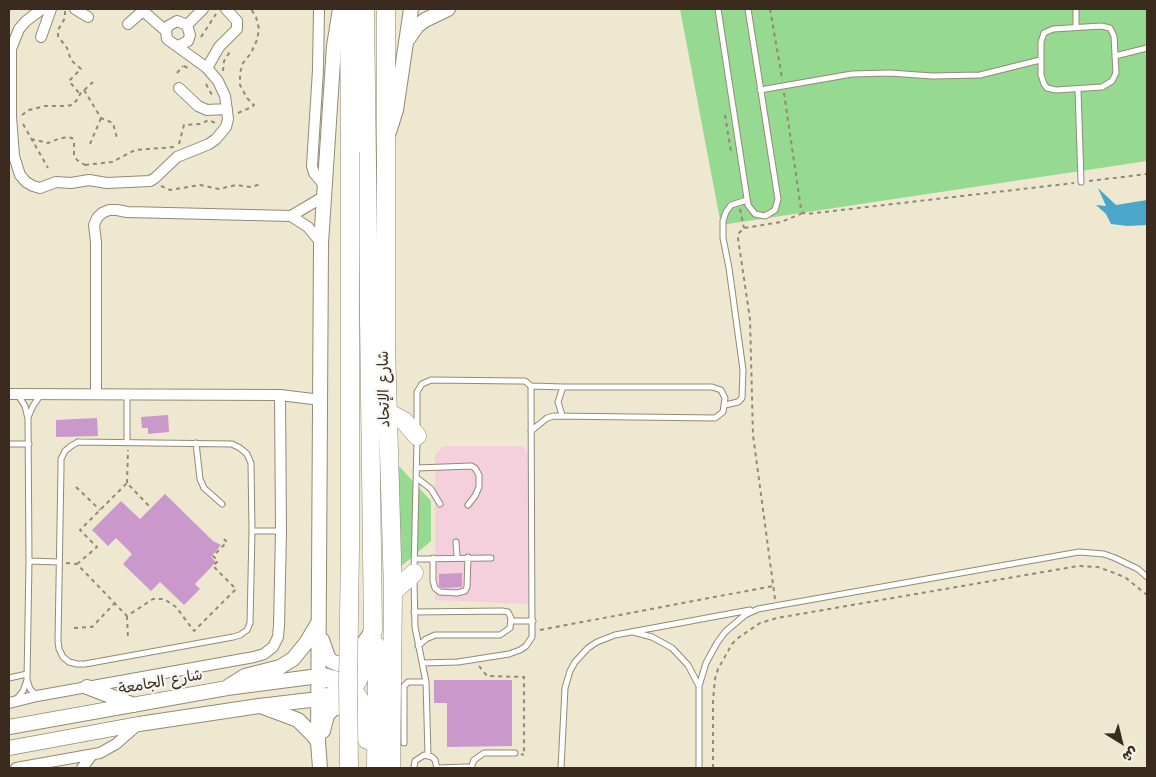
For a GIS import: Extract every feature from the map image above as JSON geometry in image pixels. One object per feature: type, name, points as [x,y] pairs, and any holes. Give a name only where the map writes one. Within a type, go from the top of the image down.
[{"type":"highway","points":[[348,768],[350,550],[349,9]]},
{"type":"highway","points":[[365,9],[372,630],[378,669],[376,768]]},
{"type":"highway","name":"شارع الإتحاد","points":[[386,9],[386,412],[393,592],[391,768]]},
{"type":"highway","points":[[386,412],[404,421],[417,436]]},
{"type":"highway","points":[[393,592],[414,566]]},
{"type":"highway","points":[[310,700],[338,695],[350,688],[362,674],[372,630]]},
{"type":"highway","points":[[319,676],[338,681],[350,688],[362,704],[367,730],[368,768]]},
{"type":"main road","points":[[310,700],[319,676],[321,242],[334,46],[340,9]]},
{"type":"main road","points":[[387,140],[396,110],[412,9]]},
{"type":"main road","points":[[405,44],[414,30],[425,20],[448,9]]},
{"type":"main road","points":[[318,623],[328,658],[338,664],[352,659],[372,630]]},
{"type":"main road","points":[[227,688],[238,679],[280,667],[293,659],[306,643],[318,623]]},
{"type":"main road","name":"شارع الجامعة","points":[[9,727],[227,688],[319,676]]},
{"type":"main road","points":[[301,678],[309,681],[313,688],[310,700],[321,768]]},
{"type":"main road","points":[[87,687],[135,705]]},
{"type":"main road","points":[[9,748],[139,724],[310,700]]},
{"type":"main road","points":[[259,706],[298,720],[318,742]]},
{"type":"main road","points":[[321,768],[323,728],[327,714],[333,709],[349,708],[356,714],[367,730]]},
{"type":"street","points":[[42,9],[19,29],[11,49],[11,116],[16,166],[26,182],[40,188],[56,182],[71,184],[89,180],[107,183],[150,181],[177,157],[216,140],[226,127],[232,111],[222,88],[207,68],[167,39],[166,31],[144,10],[128,24]]},
{"type":"street","points":[[41,37],[51,9]]},
{"type":"street","points":[[75,9],[88,17]]},
{"type":"street","points":[[187,25],[203,9]]},
{"type":"street","points":[[207,68],[214,53],[237,29],[237,21],[224,9]]},
{"type":"street","points":[[291,216],[324,191],[312,166],[318,70],[318,9]]},
{"type":"street","points":[[166,31],[172,22],[182,22],[187,25],[190,35],[183,44],[178,46]]},
{"type":"street","points":[[179,88],[198,106],[208,110],[232,111]]},
{"type":"street","points":[[96,394],[96,242],[100,226],[110,215],[127,212],[291,216],[308,227],[321,242]]},
{"type":"street","points":[[13,394],[280,396],[321,400]]},
{"type":"street","points":[[12,702],[254,657],[264,654],[273,647],[278,637],[279,626],[281,531],[280,396]]},
{"type":"street","points":[[16,768],[100,753],[116,744],[139,724]]},
{"type":"street","points":[[82,768],[92,755]]},
{"type":"street","points":[[61,760],[73,768]]},
{"type":"lane","points":[[718,9],[747,200],[750,210],[760,216],[765,216],[774,210],[778,199],[748,9]]},
{"type":"lane","points":[[1076,9],[1076,27]]},
{"type":"lane","points":[[1101,26],[1110,28],[1114,36],[1115,56],[1116,73],[1109,84],[1102,87],[1056,90],[1047,88],[1042,80],[1040,42],[1044,33],[1053,29],[1101,26]]},
{"type":"lane","points":[[1115,56],[1147,48]]},
{"type":"lane","points":[[760,90],[852,74],[980,75],[1040,60]]},
{"type":"lane","points":[[1078,89],[1081,182]]},
{"type":"lane","points":[[725,405],[738,402],[742,398],[743,370],[722,238],[723,221],[731,205],[747,200]]},
{"type":"lane","points":[[428,755],[426,682],[418,646],[414,612],[417,392],[422,384],[431,380],[525,381],[531,386],[712,387],[724,393],[725,405],[723,412],[715,418],[562,415],[547,418],[531,430]]},
{"type":"lane","points":[[423,663],[475,660],[520,650],[532,638],[531,386]]},
{"type":"lane","points":[[562,415],[558,402],[563,387]]},
{"type":"lane","points":[[13,394],[25,406],[28,419],[29,562],[27,677],[30,689],[37,696]]},
{"type":"lane","points":[[28,419],[33,406],[41,394]]},
{"type":"lane","points":[[126,395],[128,443]]},
{"type":"lane","points":[[78,442],[196,443],[232,444],[247,454],[250,463],[252,531],[250,623],[247,630],[240,635],[85,664],[69,662],[63,657],[59,649],[61,459],[65,451],[78,442]]},
{"type":"lane","points":[[196,443],[200,479],[204,488],[222,504]]},
{"type":"lane","points":[[9,444],[28,444]]},
{"type":"lane","points":[[417,468],[470,466],[475,468],[479,475],[479,487],[475,496],[468,504]]},
{"type":"lane","points":[[417,478],[432,489],[440,504]]},
{"type":"lane","points":[[252,531],[281,531]]},
{"type":"lane","points":[[456,542],[457,558]]},
{"type":"lane","points":[[562,768],[564,697],[570,671],[581,654],[597,642],[615,634],[1079,552],[1104,554],[1115,558],[1138,569],[1147,577]]},
{"type":"lane","points":[[433,558],[433,581],[435,588],[440,592],[457,593],[465,591],[467,588],[468,557]]},
{"type":"lane","points":[[414,566],[433,558],[492,558]]},
{"type":"lane","points":[[29,562],[59,562]]},
{"type":"lane","points":[[699,768],[699,686],[706,663],[717,642],[734,623],[758,609]]},
{"type":"lane","points":[[414,612],[505,611],[510,615],[511,621],[510,628],[500,635],[435,635],[426,638],[418,646]]},
{"type":"lane","points":[[511,621],[533,621]]},
{"type":"lane","points":[[629,631],[652,637],[672,648],[688,665],[699,686]]},
{"type":"lane","points":[[9,678],[27,677]]},
{"type":"lane","points":[[12,702],[22,691],[27,677]]},
{"type":"lane","points":[[404,743],[404,686],[408,682],[426,682]]},
{"type":"lane","points":[[414,768],[417,758],[424,755],[428,755],[435,760],[437,768],[466,766],[472,768],[474,760],[484,753],[514,753]]},
{"type":"path","points":[[65,9],[65,18],[58,30],[58,36],[67,48],[71,60],[81,69],[69,81],[80,94]]},
{"type":"path","points":[[177,73],[192,56],[199,44],[200,37],[216,15],[224,9]]},
{"type":"path","points":[[232,111],[252,108],[254,105],[247,98],[240,85],[240,73],[243,63],[251,53],[257,40],[259,29],[256,17],[251,9]]},
{"type":"path","points":[[770,9],[803,213]]},
{"type":"path","points":[[184,66],[192,71]]},
{"type":"path","points":[[203,79],[212,95],[222,88]]},
{"type":"path","points":[[48,168],[21,121],[21,116],[29,110],[45,106],[72,105],[80,94],[93,82]]},
{"type":"path","points":[[84,90],[101,118],[113,123],[117,138]]},
{"type":"path","points":[[90,144],[101,118]]},
{"type":"path","points":[[85,165],[112,162],[136,150],[180,147],[179,140],[182,136],[182,130],[188,124],[200,124],[209,120],[226,127]]},
{"type":"path","points":[[31,139],[48,143],[67,137],[72,138],[74,142],[74,155],[85,165],[89,180]]},
{"type":"path","points":[[777,618],[753,436],[750,319],[738,238],[739,232],[744,228],[781,222],[803,213],[1147,174]]},
{"type":"path","points":[[150,181],[170,190],[200,185],[219,190],[236,185],[251,188],[261,184]]},
{"type":"path","points":[[128,443],[127,484],[80,530],[97,547],[77,564],[127,616],[128,639]]},
{"type":"path","points":[[127,484],[149,506]]},
{"type":"path","points":[[76,486],[100,510]]},
{"type":"path","points":[[127,616],[153,599],[164,599],[176,608],[194,631],[236,589],[214,566],[218,560],[213,556],[227,542],[224,539]]},
{"type":"path","points":[[713,768],[713,695],[718,669],[727,651],[738,638],[760,623],[777,618],[1078,566],[1098,567],[1112,572],[1126,578],[1147,595]]},
{"type":"path","points":[[533,631],[773,586]]},
{"type":"path","points":[[74,628],[92,627],[115,603]]},
{"type":"path","points":[[475,660],[486,676],[524,677],[524,755],[514,753]]},
{"type":"shaded area","points":[[443,446],[522,446],[528,454],[529,604],[435,600],[435,455]]},
{"type":"green space","points":[[680,9],[1147,9],[1147,161],[721,225]]},
{"type":"green space","points":[[397,464],[431,501],[431,541],[398,569]]},
{"type":"water","points":[[1098,188],[1116,205],[1147,200],[1147,225],[1128,226],[1111,224],[1106,214],[1096,205],[1106,206]]},
{"type":"building","points":[[168,415],[169,432],[148,434],[148,428],[142,428],[141,417]]},
{"type":"building","points":[[97,418],[98,436],[56,437],[56,420]]},
{"type":"building","points":[[165,494],[213,541],[221,545],[211,557],[216,562],[195,584],[200,589],[184,605],[160,582],[151,591],[123,564],[132,554],[116,538],[108,546],[92,530],[121,501],[140,519]]},
{"type":"building","points":[[462,573],[462,587],[442,588],[439,586],[439,574]]},
{"type":"building","points":[[434,680],[512,680],[512,746],[447,747],[447,703],[434,703]]}]
